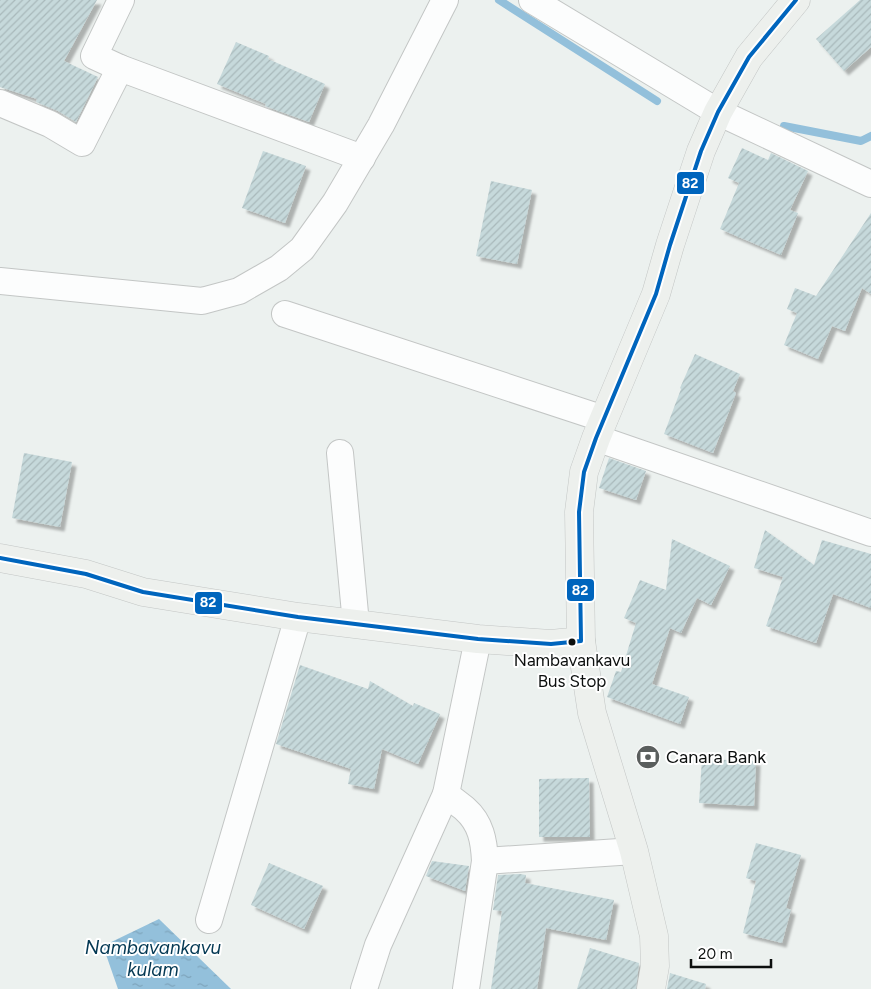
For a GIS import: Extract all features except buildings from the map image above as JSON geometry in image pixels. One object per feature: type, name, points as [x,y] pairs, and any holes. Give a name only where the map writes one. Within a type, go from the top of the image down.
[{"type":"street","points":[[122,0],[94,56],[120,68],[362,158]]},
{"type":"street","points":[[0,281],[202,301],[239,291],[279,268],[302,249],[335,202],[381,125],[445,0]]},
{"type":"street","points":[[532,0],[718,112],[871,184]]},
{"type":"street","points":[[651,989],[655,966],[654,936],[634,851],[592,713],[581,641],[579,512],[584,472],[600,428],[656,294],[701,151],[718,112],[749,57],[796,0]]},
{"type":"street","points":[[0,103],[50,124],[82,143],[120,68]]},
{"type":"street","points":[[285,314],[600,428],[871,533]]},
{"type":"street","points":[[340,453],[356,624]]},
{"type":"street","points":[[0,558],[86,574],[143,592],[298,617],[478,639],[551,644],[581,641]]},
{"type":"street","points":[[209,920],[298,617]]},
{"type":"street","points":[[364,989],[378,945],[446,794],[478,639]]},
{"type":"street","points":[[446,794],[465,809],[478,824],[484,840],[485,861],[466,989]]},
{"type":"street","points":[[485,861],[634,851]]},
{"type":"water","name":"Nambavankavu kulam","points":[[159,919],[231,989],[118,989],[103,946]]},
{"type":"waterway","points":[[499,0],[657,101]]},
{"type":"waterway","points":[[784,126],[861,141],[871,136]]},
{"type":"transit line","name":"82","points":[[0,558],[86,574],[143,592],[298,617],[478,639],[551,644],[581,641],[579,512],[584,472],[596,438],[656,294],[701,151],[718,112],[749,57],[796,0]]},
{"type":"place","name":"Nambavankavu Bus Stop","points":[[572,642]]},
{"type":"place","name":"Canara Bank","points":[[648,757]]}]
